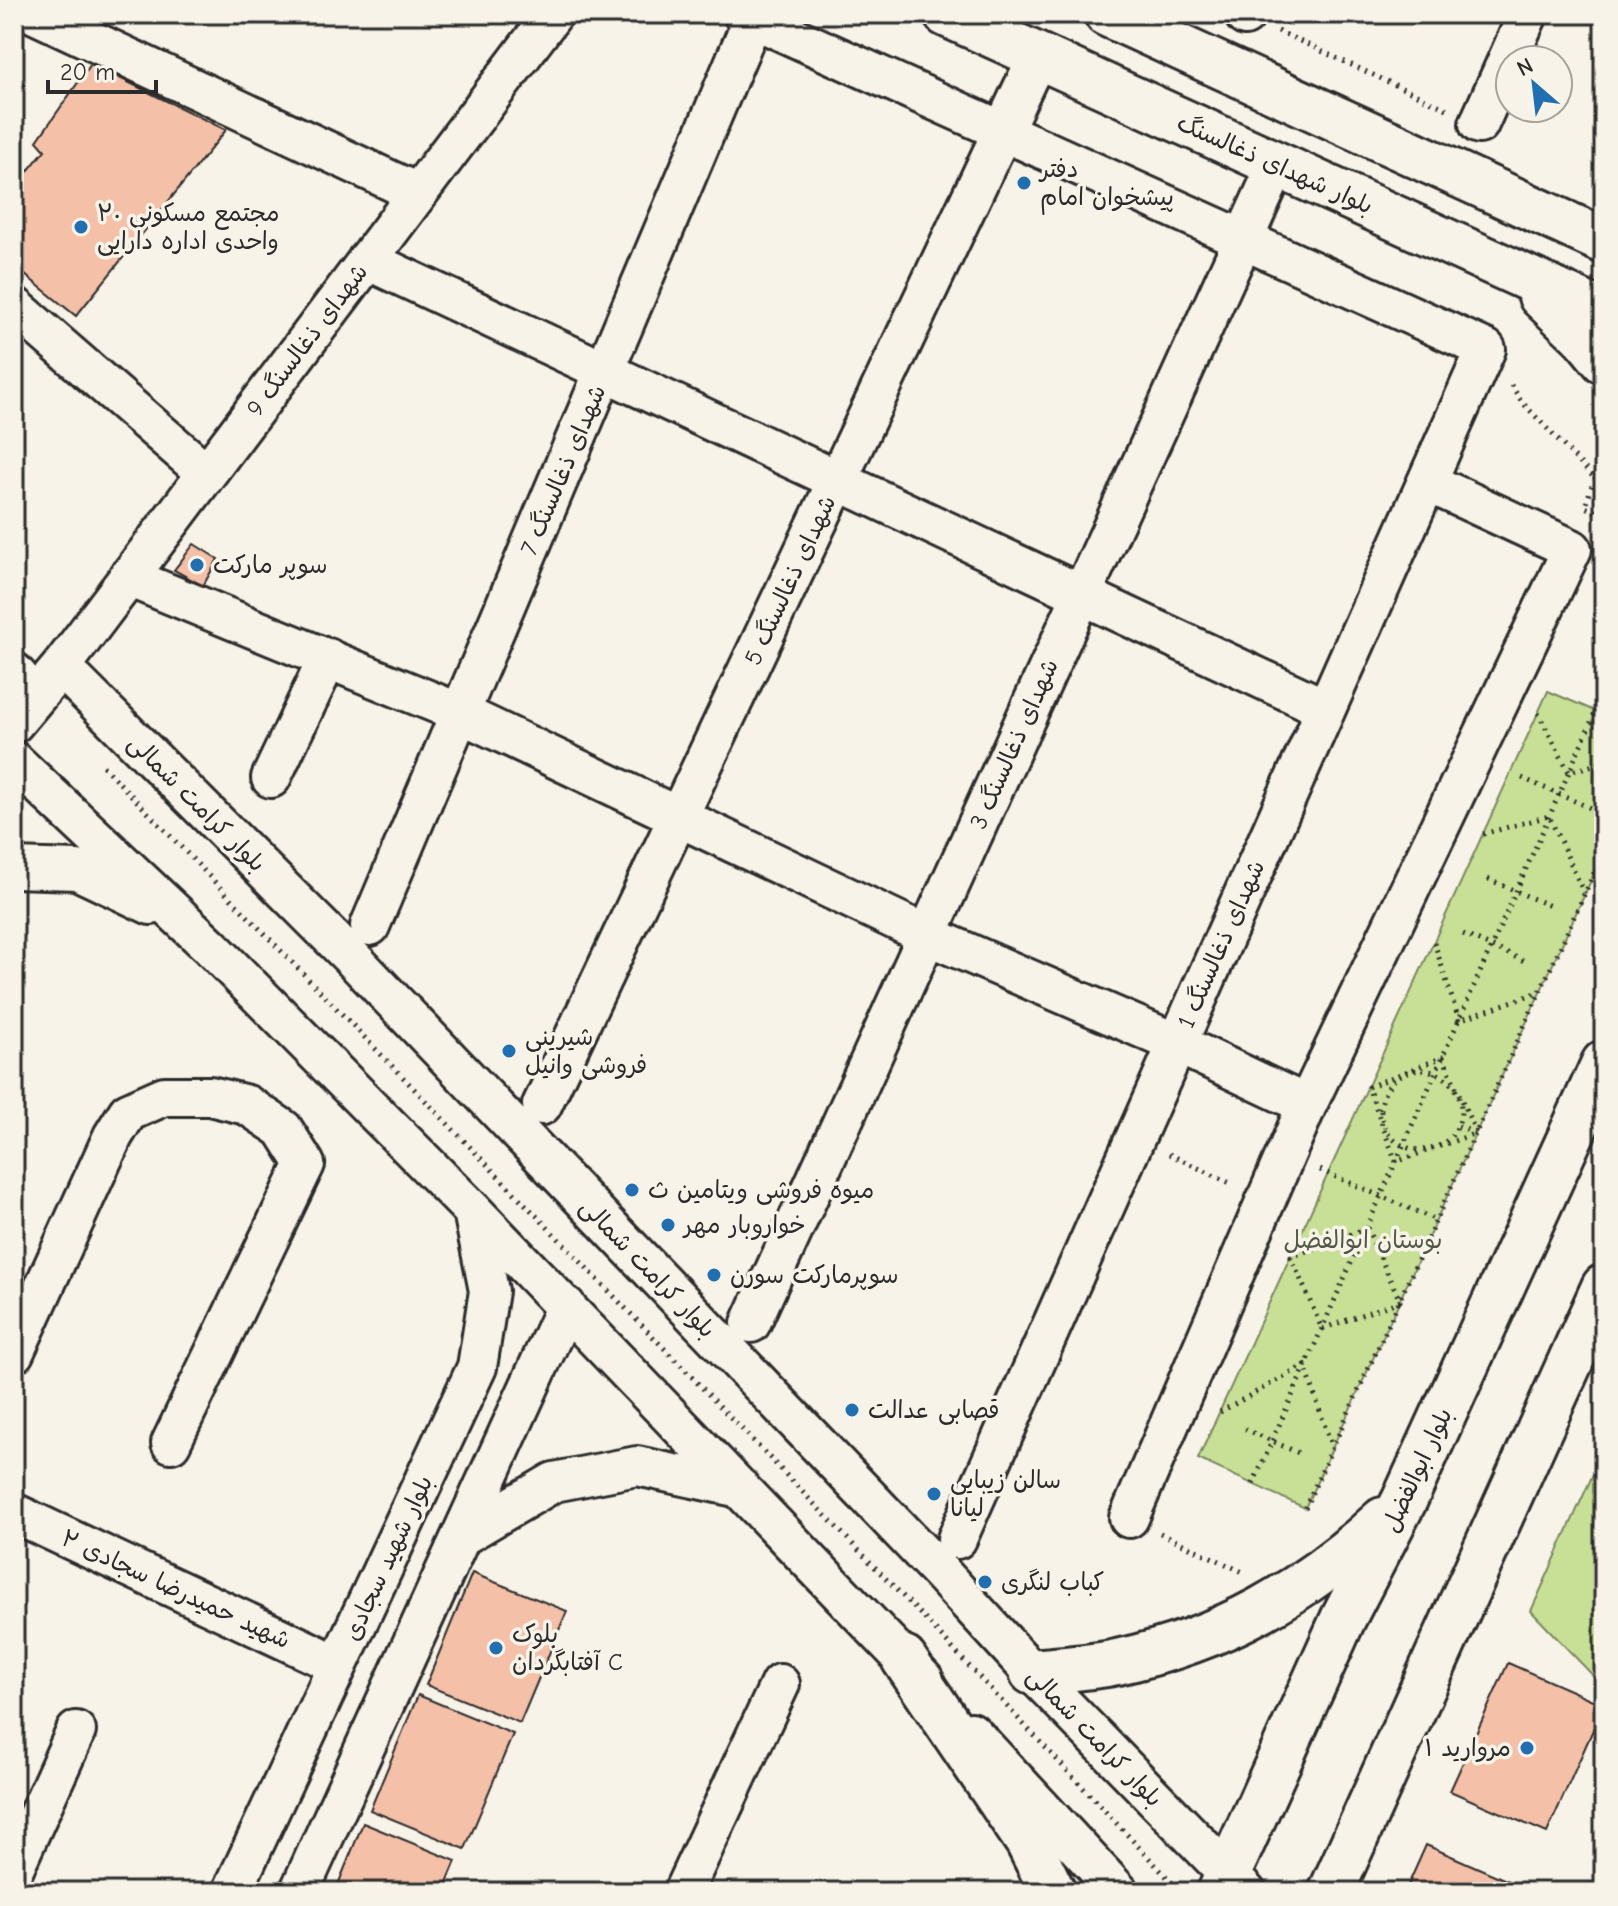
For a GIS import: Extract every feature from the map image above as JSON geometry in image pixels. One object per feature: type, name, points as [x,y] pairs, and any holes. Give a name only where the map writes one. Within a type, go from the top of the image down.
[{"type":"main road","name":"بلوار شهدای ذغالسنگ","points":[[946,14],[1604,313]]},
{"type":"main road","points":[[1107,14],[1604,241]]},
{"type":"main road","points":[[1519,275],[1585,338],[1604,361]]},
{"type":"main road","name":"بلوار ابوالفضل","points":[[1231,1886],[1343,1619],[1405,1499],[1604,1063]]},
{"type":"main road","points":[[1331,1892],[1604,1287]]},
{"type":"main road","points":[[1032,1672],[1116,1662],[1197,1640],[1289,1594],[1343,1557],[1405,1499]]},
{"type":"main road","points":[[904,1659],[1028,1842],[1053,1892]]},
{"type":"street","points":[[35,14],[417,193]]},
{"type":"street","name":"شهدای ذغالسنگ 9","points":[[21,697],[61,667],[553,14]]},
{"type":"street","points":[[1479,124],[1528,14]]},
{"type":"street","points":[[750,16],[1486,349]]},
{"type":"street","name":"شهدای ذغالسنگ 7","points":[[370,926],[605,371],[750,16]]},
{"type":"street","name":"شهدای ذغالسنگ 5","points":[[542,1105],[1038,56]]},
{"type":"street","name":"شهدای ذغالسنگ 3","points":[[751,1323],[1277,165]]},
{"type":"street","points":[[367,260],[1326,709]]},
{"type":"street","points":[[14,306],[206,473]]},
{"type":"street","name":"شهدای ذغالسنگ 1","points":[[957,1539],[1486,349]]},
{"type":"street","points":[[1129,1518],[1307,1105],[1572,549],[1427,482]]},
{"type":"street","points":[[128,577],[460,713],[927,935],[1176,1043],[1307,1105]]},
{"type":"street","points":[[271,778],[328,658]]},
{"type":"street","name":"بلوار کرامت شمالی","points":[[61,667],[356,962],[942,1574],[1231,1886]]},
{"type":"street","points":[[14,761],[209,945],[566,1306],[904,1659],[1119,1892]]},
{"type":"street","points":[[14,868],[77,870],[146,902],[209,945]]},
{"type":"street","points":[[14,1353],[113,1136],[128,1112],[164,1096],[210,1096],[247,1105],[283,1129],[305,1164],[171,1443]]},
{"type":"street","name":"بلوار شهید سجادی","points":[[232,1892],[477,1367],[489,1291],[473,1211]]},
{"type":"street","points":[[299,1892],[566,1306]]},
{"type":"street","points":[[477,1367],[530,1387]]},
{"type":"street","points":[[462,1536],[554,1482],[637,1466],[740,1488]]},
{"type":"street","name":"شهید حمیدرضا سجادی ۲","points":[[14,1513],[338,1665]]},
{"type":"street","points":[[683,1892],[780,1684]]},
{"type":"street","points":[[14,1868],[76,1731]]},
{"type":"path","points":[[1246,15],[1479,124]]},
{"type":"path","points":[[1486,349],[1522,402],[1595,479]]},
{"type":"path","points":[[1604,465],[1595,479],[1585,507],[1604,515]]},
{"type":"path","points":[[1253,1484],[1596,711]]},
{"type":"path","points":[[1538,713],[1569,772]]},
{"type":"path","points":[[92,755],[912,1605],[1181,1892]]},
{"type":"path","points":[[1569,772],[1604,762]]},
{"type":"path","points":[[1522,778],[1604,814]]},
{"type":"path","points":[[1483,834],[1549,816]]},
{"type":"path","points":[[1549,816],[1585,893]]},
{"type":"path","points":[[1305,1508],[1604,851]]},
{"type":"path","points":[[1488,879],[1550,906]]},
{"type":"path","points":[[1463,934],[1527,962]]},
{"type":"path","points":[[1434,942],[1459,1020]]},
{"type":"path","points":[[1459,1020],[1540,992]]},
{"type":"path","points":[[1443,1057],[1476,1133]]},
{"type":"path","points":[[1368,1087],[1443,1057]]},
{"type":"path","points":[[1405,1072],[1436,1072],[1459,1095],[1461,1116],[1458,1126],[1453,1135],[1436,1148],[1413,1150],[1403,1147],[1382,1125],[1383,1095],[1405,1072]]},
{"type":"path","points":[[1368,1087],[1383,1095]]},
{"type":"path","points":[[1368,1087],[1396,1162]]},
{"type":"path","points":[[1458,1126],[1476,1133]]},
{"type":"path","points":[[1396,1162],[1476,1133]]},
{"type":"path","points":[[1136,1138],[1266,1201]]},
{"type":"path","points":[[1285,1157],[1436,1220]]},
{"type":"path","points":[[1367,1228],[1400,1301]]},
{"type":"path","points":[[1322,1329],[1291,1257],[1367,1228]]},
{"type":"path","points":[[1322,1329],[1400,1301]]},
{"type":"path","points":[[1305,1365],[1332,1449]]},
{"type":"path","points":[[1220,1412],[1305,1365]]},
{"type":"path","points":[[1245,1429],[1301,1454]]},
{"type":"path","points":[[1129,1518],[1289,1594]]},
{"type":"green space","name":"بوستان ابوالفضل","points":[[1548,691],[1604,715],[1604,852],[1305,1508],[1198,1459]]},
{"type":"green space","points":[[1604,1450],[1604,1687],[1531,1611]]},
{"type":"building","name":"مجتمع مسکونی ۲۰ واحدی اداره دارایی","points":[[91,64],[226,130],[76,316],[14,266],[14,188],[45,150],[37,141]]},
{"type":"building","name":"سوپر مارکت","points":[[194,544],[218,559],[203,586],[174,570]]},
{"type":"building","name":"بلوک آفتابگردان C","points":[[472,1573],[567,1611],[520,1723],[426,1685]]},
{"type":"building","name":"مروارید ۱","points":[[1508,1663],[1604,1705],[1547,1833],[1450,1791]]},
{"type":"building","points":[[418,1695],[513,1734],[465,1849],[370,1810]]},
{"type":"building","points":[[363,1823],[456,1861],[443,1892],[335,1892]]},
{"type":"building","points":[[1426,1845],[1522,1887],[1520,1892],[1405,1892]]},
{"type":"place","name":"دفتر پیشخوان امام","points":[[1024,183]]},
{"type":"place","name":"مجتمع مسکونی ۲۰ واحدی اداره دارایی","points":[[81,227]]},
{"type":"place","name":"سوپر مارکت","points":[[197,565]]},
{"type":"place","name":"شیرینی فروشی وانیل","points":[[509,1051]]},
{"type":"place","name":"میوه فروشی ویتامین ث","points":[[632,1190]]},
{"type":"place","name":"خواروبار مهر","points":[[668,1225]]},
{"type":"place","name":"سوپرمارکت سورن","points":[[714,1275]]},
{"type":"place","name":"قصابی عدالت","points":[[852,1410]]},
{"type":"place","name":"سالن زیبایی لیانا","points":[[934,1494]]},
{"type":"place","name":"کباب لنگری","points":[[985,1582]]},
{"type":"place","name":"بلوک آفتابگردان C","points":[[496,1648]]},
{"type":"place","name":"مروارید ۱","points":[[1527,1748]]}]
